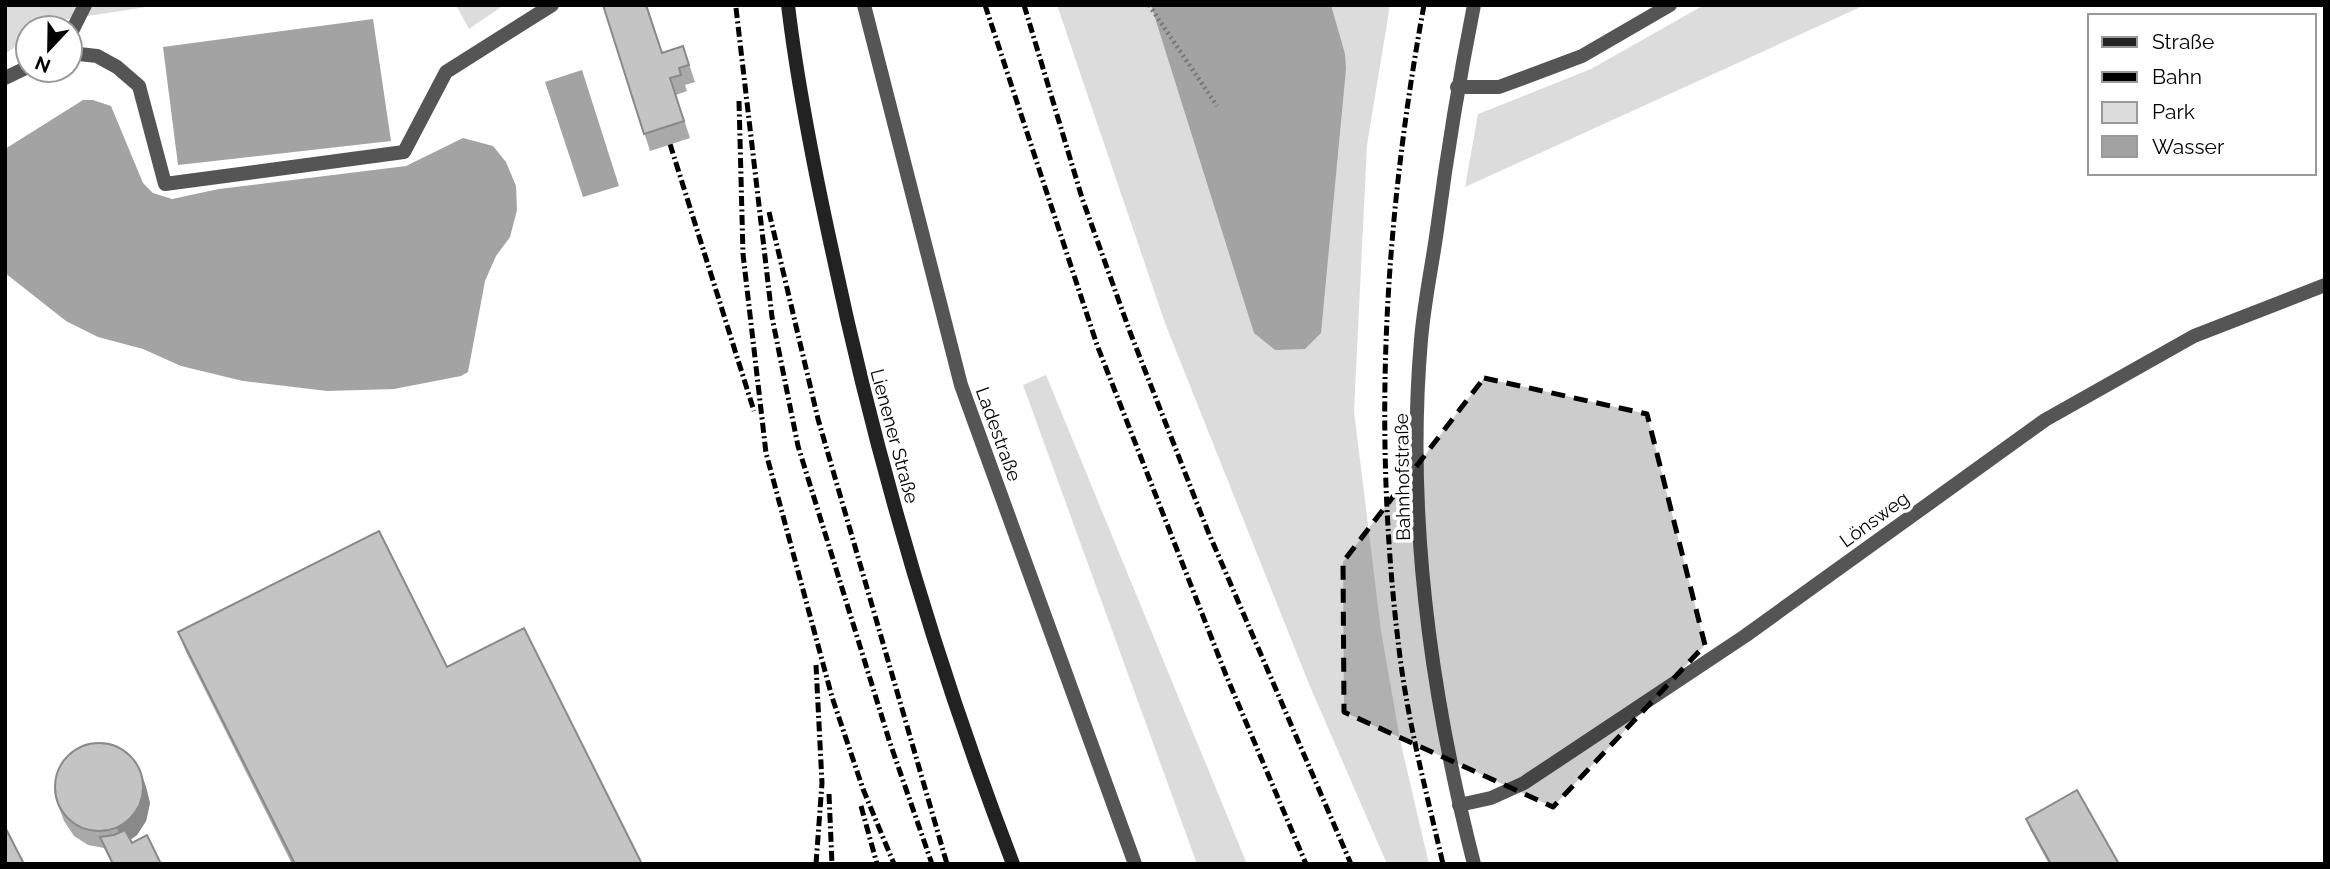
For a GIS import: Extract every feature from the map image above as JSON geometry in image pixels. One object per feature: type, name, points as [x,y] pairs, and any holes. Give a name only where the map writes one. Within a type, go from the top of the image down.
[{"type":"street","points":[[84,55],[97,56],[117,67],[139,86],[165,184],[404,152],[446,72],[552,5]]},
{"type":"street","name":"Lienener Straße","points":[[788,5],[819,190],[877,445],[915,582],[970,750],[1013,864]]},
{"type":"street","name":"Ladestraße","points":[[864,5],[961,385],[1135,864]]},
{"type":"street","name":"Bahnhofstraße","points":[[1474,5],[1457,87],[1421,340],[1418,484],[1428,624],[1459,805],[1474,864]]},
{"type":"street","points":[[1457,87],[1499,87],[1582,56],[1670,5]]},
{"type":"street","name":"Lönsweg","points":[[1459,805],[1491,798],[1524,783],[1745,636],[2045,420],[2194,336],[2325,285]]},
{"type":"path","points":[[1149,5],[1217,106]]},
{"type":"highlighted area","points":[[1484,378],[1647,414],[1705,645],[1553,807],[1344,712],[1343,562]]},
{"type":"green space","points":[[5,5],[159,5],[84,17],[84,14],[14,14],[14,48],[5,54]]},
{"type":"green space","points":[[456,5],[504,5],[469,29]]},
{"type":"green space","points":[[1057,5],[1390,5],[1367,145],[1354,411],[1381,631],[1400,740],[1429,864],[1387,864],[1309,684],[1165,323]]},
{"type":"green space","points":[[1704,5],[1865,5],[1465,187],[1478,114],[1591,69]]},
{"type":"green space","points":[[1046,375],[1247,864],[1197,864],[1023,385]]},
{"type":"water","points":[[1151,5],[1331,5],[1345,54],[1346,69],[1321,333],[1305,349],[1275,350],[1254,333]]},
{"type":"water","points":[[373,19],[391,141],[178,165],[163,47]]},
{"type":"water","points":[[582,70],[619,186],[583,197],[545,82]]},
{"type":"water","points":[[83,100],[111,106],[143,183],[153,193],[172,199],[219,189],[406,166],[463,138],[493,146],[506,162],[516,186],[517,210],[510,237],[496,256],[485,281],[468,372],[461,376],[394,389],[327,391],[243,381],[181,366],[143,349],[98,337],[66,321],[5,273],[5,149]]},
{"type":"building","points":[[603,5],[646,5],[662,53],[683,46],[689,65],[679,68],[681,75],[670,78],[684,121],[644,134]]},
{"type":"building","points":[[379,531],[447,667],[524,628],[642,864],[295,864],[178,632]]},
{"type":"building","points":[[99,743],[116,746],[130,756],[140,770],[143,787],[140,804],[130,818],[116,828],[99,831],[82,828],[68,818],[58,804],[55,787],[58,770],[68,756],[82,746]]},
{"type":"building","points":[[2077,790],[2119,864],[2051,864],[2026,819]]},
{"type":"building","points":[[5,827],[24,864],[5,864]]},
{"type":"building","points":[[125,830],[132,843],[147,835],[161,864],[113,864],[100,837]]},
{"type":"railway","points":[[985,5],[1097,345],[1226,675],[1306,864]]},
{"type":"railway","points":[[1024,5],[1082,198],[1130,332],[1207,529],[1351,864]]},
{"type":"railway","points":[[1424,5],[1399,168],[1391,249],[1386,330],[1386,493],[1400,657],[1408,709],[1443,864]]},
{"type":"railway","points":[[736,8],[772,317],[798,446],[890,743],[932,864]]},
{"type":"railway","points":[[739,101],[743,254],[766,453],[832,697],[863,789],[894,864]]},
{"type":"railway","points":[[670,144],[754,411]]},
{"type":"railway","points":[[769,212],[818,419],[947,864]]},
{"type":"railway","points":[[816,665],[822,783],[816,864]]},
{"type":"railway","points":[[829,794],[832,864]]},
{"type":"railway","points":[[861,806],[877,864]]}]
